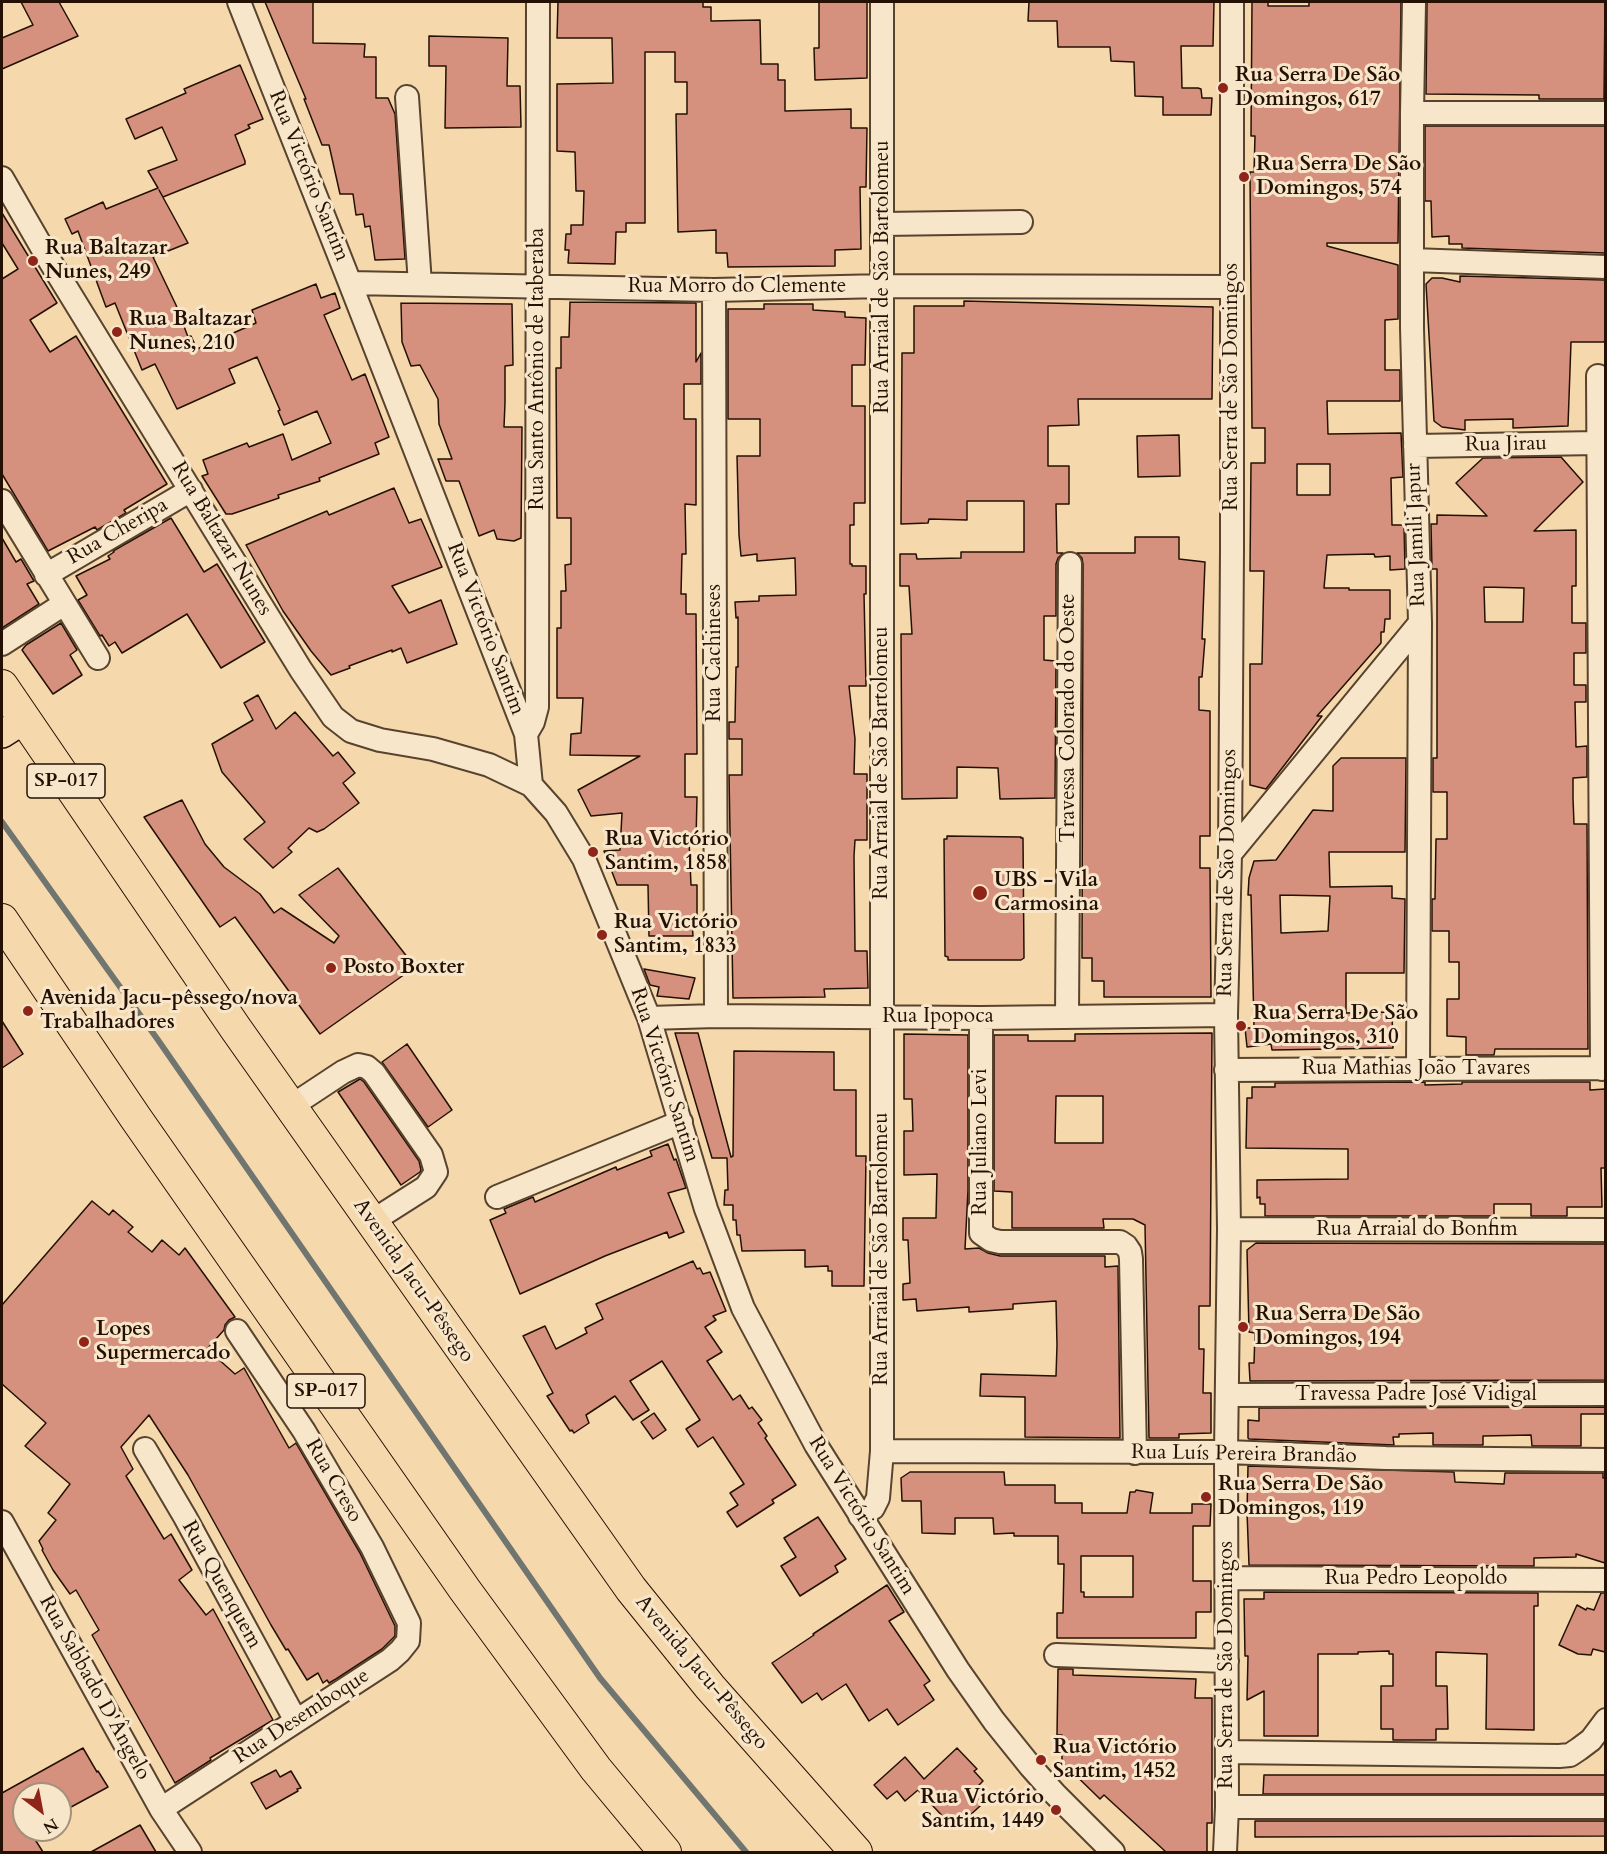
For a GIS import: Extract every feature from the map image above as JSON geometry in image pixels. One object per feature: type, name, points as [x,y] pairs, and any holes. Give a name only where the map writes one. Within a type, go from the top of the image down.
[{"type":"highway","name":"Avenida Jacu-Pêssego","points":[[2,687],[13,727],[290,1107],[631,1589],[710,1687],[856,1852]]},
{"type":"highway","name":"SP-017","points":[[2,920],[11,953],[135,1117],[465,1590],[596,1770],[664,1852]]},
{"type":"street","name":"Rua Victório Santim","points":[[238,2],[526,734],[531,785],[556,813],[584,859],[649,1018],[706,1209],[743,1308],[816,1445],[958,1670],[994,1722],[1055,1794],[1113,1852]]},
{"type":"street","name":"Rua Santo Antônio de Itaberaba","points":[[526,734],[533,722],[537,707],[538,2]]},
{"type":"street","name":"Rua Arraial de São Bartolomeu","points":[[860,1516],[873,1508],[878,1498],[882,1451],[882,2]]},
{"type":"street","name":"Rua Serra de São Domingos","points":[[1225,1852],[1227,1807],[1226,1452],[1230,1229],[1226,1015],[1230,854],[1232,548],[1232,2]]},
{"type":"street","name":"Rua Jamili Japur","points":[[1414,2],[1412,328],[1420,623],[1418,1068]]},
{"type":"street","points":[[407,97],[420,284]]},
{"type":"street","points":[[1412,113],[1605,113]]},
{"type":"street","name":"Rua Baltazar Nunes","points":[[2,178],[48,258],[190,490],[301,670],[333,717],[351,731],[380,741],[433,749],[489,765],[531,785]]},
{"type":"street","points":[[883,224],[1021,222]]},
{"type":"street","points":[[1412,260],[1605,267]]},
{"type":"street","name":"Rua Morro do Clemente","points":[[350,283],[714,290],[883,286],[1231,286]]},
{"type":"street","name":"Rua Cachineses","points":[[714,290],[716,1016]]},
{"type":"street","points":[[1598,376],[1604,1069]]},
{"type":"street","name":"Rua Jirau","points":[[1415,446],[1598,443]]},
{"type":"street","name":"Rua Cheripa","points":[[46,575],[190,490]]},
{"type":"street","points":[[2,501],[98,658]]},
{"type":"street","name":"Travessa Colorado do Oeste","points":[[1067,1016],[1070,564]]},
{"type":"street","points":[[2,644],[64,604]]},
{"type":"street","points":[[1230,854],[1420,623]]},
{"type":"street","name":"Rua Ipopoca","points":[[649,1018],[1226,1015]]},
{"type":"street","name":"Rua Juliano Levi","points":[[981,1018],[981,1233],[991,1240],[1000,1242],[1120,1242],[1126,1246],[1131,1259],[1135,1453]]},
{"type":"street","points":[[290,1107],[343,1072],[358,1065],[367,1067],[374,1073],[387,1091],[431,1155],[436,1172],[426,1187],[371,1222]]},
{"type":"street","name":"Rua Mathias João Tavares","points":[[1226,1070],[1604,1069]]},
{"type":"street","points":[[497,1197],[681,1122]]},
{"type":"street","name":"Rua Arraial do Bonfim","points":[[1230,1229],[1605,1230]]},
{"type":"street","name":"Rua Creso","points":[[237,1331],[310,1440],[372,1547],[401,1606]]},
{"type":"street","name":"Travessa Padre José Vidigal","points":[[1227,1395],[1605,1394]]},
{"type":"street","name":"Rua Quenquem","points":[[145,1449],[296,1721]]},
{"type":"street","name":"Rua Luís Pereira Brandão","points":[[882,1451],[1226,1452],[1386,1458],[1605,1460]]},
{"type":"street","name":"Rua Sabbado D'Ângelo","points":[[2,1522],[161,1809],[190,1852]]},
{"type":"street","name":"Rua Pedro Leopoldo","points":[[1227,1578],[1605,1580]]},
{"type":"street","name":"Rua Desemboque","points":[[161,1809],[400,1652],[408,1641],[409,1623],[401,1606]]},
{"type":"street","points":[[1056,1654],[1227,1662]]},
{"type":"street","points":[[1227,1752],[1559,1756],[1570,1755],[1591,1740],[1605,1720]]},
{"type":"street","points":[[1227,1807],[1605,1807]]},
{"type":"building","points":[[21,2],[59,2],[78,36],[2,69],[2,38],[33,25]]},
{"type":"building","points":[[265,2],[313,2],[313,43],[365,44],[364,57],[376,57],[376,98],[388,98],[395,114],[405,259],[375,260],[370,226],[365,227],[363,214],[356,215],[353,194],[340,194],[329,145],[322,145],[304,99],[306,99]]},
{"type":"building","points":[[558,2],[703,2],[703,7],[711,7],[711,21],[760,20],[761,64],[778,64],[778,80],[785,80],[785,111],[851,109],[851,128],[867,128],[866,187],[860,187],[861,249],[835,250],[835,266],[728,267],[727,253],[716,253],[716,230],[678,232],[676,114],[687,114],[687,82],[675,82],[675,52],[645,52],[645,223],[626,223],[626,232],[616,232],[615,264],[568,263],[569,250],[565,250],[566,234],[571,234],[571,225],[583,225],[584,191],[576,191],[575,152],[557,151],[557,84],[613,83],[612,38],[557,38]]},
{"type":"building","points":[[819,2],[867,2],[867,78],[815,80],[814,48],[819,48]]},
{"type":"building","points":[[1029,2],[1214,2],[1213,46],[1181,46],[1182,88],[1201,89],[1202,98],[1212,98],[1211,115],[1163,115],[1163,97],[1135,96],[1134,62],[1111,61],[1110,47],[1058,47],[1057,21],[1028,21]]},
{"type":"building","points":[[1252,2],[1268,2],[1268,6],[1309,6],[1309,2],[1401,2],[1398,243],[1327,243],[1327,246],[1398,265],[1398,319],[1385,320],[1385,370],[1400,370],[1400,401],[1327,401],[1328,434],[1401,433],[1403,477],[1391,478],[1392,525],[1404,525],[1405,569],[1390,570],[1390,556],[1327,555],[1324,588],[1390,590],[1390,619],[1385,619],[1384,632],[1381,632],[1381,643],[1317,716],[1322,716],[1266,789],[1250,785],[1250,664],[1262,664],[1264,571],[1250,571],[1251,463],[1265,463],[1265,428],[1252,428],[1250,172],[1254,172],[1255,136],[1251,136]],"holes":[[[1297,464],[1330,464],[1330,495],[1297,495]]]},
{"type":"building","points":[[1427,2],[1605,2],[1604,99],[1539,99],[1539,95],[1426,94]]},
{"type":"building","points":[[429,36],[508,38],[507,86],[520,86],[521,127],[445,128],[446,66],[429,66]]},
{"type":"building","points":[[240,65],[263,119],[248,125],[250,128],[235,135],[245,164],[163,197],[159,190],[188,243],[153,257],[176,305],[188,337],[191,336],[197,349],[256,323],[252,310],[316,284],[321,298],[335,293],[340,308],[324,315],[352,380],[365,374],[389,437],[375,443],[379,454],[319,478],[320,481],[278,495],[279,498],[226,514],[202,476],[208,474],[203,460],[247,443],[249,447],[283,434],[292,460],[331,443],[317,411],[284,425],[278,411],[280,410],[257,357],[229,369],[235,383],[177,409],[155,364],[142,370],[115,303],[106,307],[78,231],[72,234],[65,219],[103,202],[106,209],[158,188],[148,171],[177,160],[162,127],[135,139],[126,119],[186,93],[184,89]]},
{"type":"building","points":[[1425,126],[1605,126],[1605,253],[1462,248],[1462,244],[1449,244],[1449,236],[1432,237],[1431,201],[1425,201]]},
{"type":"building","points":[[2,213],[57,303],[30,320],[50,352],[76,336],[167,484],[124,510],[126,513],[97,530],[95,527],[48,551],[2,474],[2,279],[18,269],[2,243]]},
{"type":"building","points":[[1460,276],[1605,280],[1604,342],[1571,342],[1568,426],[1513,428],[1513,419],[1465,420],[1465,430],[1442,427],[1434,421],[1426,284],[1432,278],[1460,282]]},
{"type":"building","points":[[964,301],[1213,307],[1212,399],[1078,399],[1079,425],[1048,426],[1048,466],[1069,466],[1069,504],[1056,504],[1057,553],[1063,553],[1056,564],[1056,616],[1044,616],[1044,660],[1056,661],[1055,798],[1000,799],[998,768],[957,767],[957,798],[902,799],[901,634],[912,634],[909,586],[900,586],[900,554],[916,554],[917,559],[961,558],[961,552],[1024,552],[1024,501],[967,501],[967,520],[929,519],[928,523],[901,524],[902,353],[914,353],[914,306],[964,306]]},
{"type":"building","points":[[570,302],[696,303],[696,362],[701,353],[701,384],[684,384],[684,419],[696,419],[696,505],[685,504],[686,554],[682,554],[681,594],[686,594],[686,614],[696,614],[697,754],[685,754],[685,797],[697,797],[696,840],[689,840],[691,885],[697,885],[697,921],[692,922],[693,936],[649,936],[648,885],[617,885],[604,851],[620,850],[622,813],[591,816],[578,790],[640,756],[570,755],[571,734],[581,733],[583,698],[557,698],[557,628],[561,628],[561,591],[566,591],[565,565],[571,564],[571,518],[557,518],[556,368],[561,368],[561,337],[569,337]]},
{"type":"building","points":[[401,303],[512,304],[513,365],[505,366],[504,427],[522,427],[521,538],[514,541],[497,539],[494,530],[479,536],[459,481],[446,481],[438,459],[452,459],[439,424],[438,399],[420,365],[411,366],[402,342]]},
{"type":"building","points":[[764,304],[813,304],[813,310],[845,312],[845,317],[866,318],[865,365],[852,365],[852,406],[865,406],[865,503],[854,503],[854,525],[850,525],[850,564],[866,566],[866,594],[864,594],[866,686],[849,686],[855,739],[854,774],[867,774],[867,840],[855,840],[854,856],[855,951],[867,951],[868,988],[824,989],[825,997],[733,998],[729,775],[742,775],[742,739],[729,739],[729,722],[735,722],[736,667],[738,667],[738,617],[736,618],[735,602],[759,601],[759,596],[796,595],[795,558],[757,561],[757,554],[741,556],[737,456],[760,456],[760,419],[728,419],[728,309],[764,309]]},
{"type":"building","points":[[1179,435],[1180,476],[1138,477],[1137,436]]},
{"type":"building","points":[[1561,457],[1583,482],[1534,531],[1576,530],[1576,586],[1572,586],[1572,623],[1586,623],[1586,653],[1574,653],[1574,685],[1586,685],[1586,702],[1575,702],[1576,747],[1587,746],[1587,777],[1573,778],[1573,798],[1574,824],[1587,824],[1588,1049],[1495,1049],[1494,1055],[1466,1055],[1466,1037],[1447,1036],[1447,999],[1459,999],[1459,962],[1449,962],[1449,931],[1432,931],[1436,839],[1447,839],[1447,792],[1433,792],[1433,758],[1437,758],[1437,569],[1432,569],[1431,524],[1437,524],[1437,515],[1487,516],[1456,483],[1483,458]],"holes":[[[1484,587],[1524,588],[1523,622],[1485,622]]]},
{"type":"building","points":[[394,488],[409,523],[421,519],[442,567],[392,586],[409,613],[441,600],[457,644],[407,663],[401,648],[392,652],[392,650],[331,675],[283,611],[246,545],[327,511],[329,515]]},
{"type":"building","points":[[171,518],[204,572],[217,564],[265,642],[221,668],[187,614],[122,653],[115,642],[109,646],[102,635],[100,636],[78,600],[87,595],[76,576],[110,559],[108,556],[113,551]]},
{"type":"building","points":[[1135,537],[1179,537],[1179,559],[1205,562],[1202,639],[1205,639],[1202,677],[1199,677],[1199,710],[1210,711],[1210,836],[1200,836],[1200,868],[1210,868],[1211,997],[1104,997],[1104,981],[1092,981],[1092,958],[1082,958],[1083,564],[1082,558],[1077,553],[1135,553]]},
{"type":"building","points":[[2,538],[16,562],[21,559],[34,581],[27,584],[39,604],[2,628]]},
{"type":"building","points":[[61,623],[77,650],[70,655],[82,675],[53,694],[22,650],[26,645]]},
{"type":"building","points":[[258,695],[276,729],[295,712],[333,756],[338,752],[355,773],[343,783],[359,803],[324,829],[317,832],[309,828],[288,848],[292,852],[273,868],[244,839],[265,822],[222,772],[212,744],[253,720],[244,703]]},
{"type":"building","points":[[1341,758],[1406,758],[1405,852],[1329,852],[1330,887],[1392,886],[1392,898],[1405,899],[1404,973],[1346,973],[1346,1013],[1392,1012],[1393,1048],[1272,1050],[1271,1044],[1247,1047],[1245,1028],[1254,1028],[1251,895],[1248,895],[1249,878],[1254,861],[1276,860],[1313,810],[1333,811],[1333,766]],"holes":[[[1280,895],[1330,896],[1328,931],[1281,933]]]},
{"type":"building","points":[[182,800],[205,844],[224,867],[260,894],[274,913],[281,908],[334,943],[339,936],[299,895],[338,868],[415,967],[320,1034],[235,917],[220,927],[144,817]]},
{"type":"building","points":[[947,836],[1023,838],[1024,958],[1021,960],[948,960],[945,956],[944,839],[947,839]]},
{"type":"building","points":[[644,969],[695,978],[689,999],[657,996],[659,987],[650,985]]},
{"type":"building","points":[[2,1021],[23,1054],[2,1068]]},
{"type":"building","points":[[675,1033],[698,1033],[731,1157],[733,1156],[734,1051],[834,1052],[834,1090],[856,1090],[856,1156],[866,1156],[864,1286],[832,1286],[832,1271],[828,1271],[828,1266],[805,1267],[805,1250],[742,1251],[740,1235],[737,1235],[736,1220],[733,1220],[733,1205],[724,1205],[725,1190],[728,1190],[727,1158],[712,1158]]},
{"type":"building","points":[[1212,1033],[1210,1306],[1199,1306],[1199,1349],[1204,1349],[1203,1393],[1211,1393],[1211,1433],[1179,1434],[1179,1438],[1149,1438],[1145,1225],[1133,1219],[1103,1219],[1104,1228],[1012,1228],[1012,1192],[994,1191],[994,1035],[1028,1035],[1028,1041],[1075,1041],[1075,1034]],"holes":[[[1056,1096],[1103,1096],[1103,1143],[1055,1143]]]},
{"type":"building","points":[[904,1034],[968,1035],[968,1190],[965,1249],[979,1248],[1000,1256],[1105,1256],[1105,1267],[1118,1266],[1120,1438],[1025,1437],[1025,1397],[980,1396],[981,1374],[1056,1376],[1056,1301],[1013,1304],[1013,1309],[969,1312],[969,1307],[917,1311],[916,1299],[903,1300],[903,1284],[910,1283],[908,1240],[903,1240],[903,1218],[936,1218],[937,1174],[904,1175],[904,1131],[913,1131],[912,1099],[904,1099]]},
{"type":"building","points":[[407,1044],[452,1110],[428,1127],[382,1062]]},
{"type":"building","points":[[360,1079],[419,1161],[420,1172],[401,1185],[338,1092]]},
{"type":"building","points":[[1425,1082],[1425,1085],[1462,1084],[1462,1082],[1590,1082],[1590,1090],[1605,1089],[1605,1168],[1601,1168],[1602,1207],[1567,1207],[1567,1216],[1531,1216],[1531,1204],[1494,1204],[1494,1216],[1265,1216],[1265,1204],[1260,1204],[1260,1197],[1257,1198],[1257,1180],[1348,1179],[1348,1149],[1246,1148],[1247,1098],[1252,1098],[1252,1087],[1275,1087],[1275,1083]]},
{"type":"building","points":[[668,1144],[686,1188],[668,1193],[684,1232],[669,1238],[667,1232],[605,1256],[520,1294],[490,1220],[506,1213],[504,1209],[533,1197],[535,1202],[616,1167],[617,1170],[652,1156],[650,1151]]},
{"type":"building","points":[[92,1201],[109,1215],[113,1210],[133,1227],[128,1232],[152,1252],[162,1240],[179,1255],[185,1248],[235,1317],[229,1320],[224,1330],[207,1349],[235,1374],[244,1368],[289,1448],[296,1443],[360,1553],[395,1626],[395,1636],[382,1649],[336,1679],[323,1683],[318,1673],[307,1680],[271,1625],[188,1475],[149,1415],[121,1447],[133,1469],[126,1476],[164,1539],[171,1534],[192,1570],[179,1580],[206,1615],[213,1609],[273,1720],[210,1758],[211,1760],[175,1783],[92,1635],[99,1630],[76,1590],[70,1594],[42,1550],[39,1541],[56,1520],[48,1513],[70,1484],[25,1446],[46,1423],[2,1384],[2,1305]]},
{"type":"building","points":[[1256,1243],[1605,1244],[1605,1380],[1250,1381],[1249,1363],[1254,1363],[1255,1333],[1249,1332],[1247,1250]]},
{"type":"building","points":[[693,1261],[703,1274],[710,1272],[726,1311],[713,1316],[716,1320],[705,1327],[722,1352],[707,1361],[733,1400],[740,1395],[749,1409],[752,1407],[762,1420],[758,1423],[767,1436],[765,1438],[796,1485],[772,1500],[774,1503],[737,1527],[727,1512],[738,1505],[730,1493],[744,1484],[713,1437],[698,1447],[686,1429],[700,1420],[662,1361],[630,1381],[649,1410],[633,1420],[615,1396],[586,1415],[589,1423],[574,1433],[570,1431],[547,1396],[553,1393],[523,1336],[545,1326],[556,1349],[587,1333],[585,1328],[603,1319],[596,1304]]},
{"type":"building","points":[[1605,1407],[1605,1414],[1581,1414],[1581,1446],[1532,1446],[1531,1435],[1483,1436],[1483,1445],[1433,1445],[1433,1433],[1399,1434],[1399,1437],[1393,1437],[1394,1445],[1248,1438],[1248,1420],[1259,1421],[1259,1408]]},
{"type":"building","points":[[654,1413],[666,1430],[653,1439],[641,1422]]},
{"type":"building","points":[[1248,1466],[1454,1472],[1455,1482],[1504,1484],[1505,1473],[1603,1473],[1603,1478],[1605,1478],[1605,1563],[1576,1554],[1576,1557],[1534,1558],[1534,1566],[1249,1565]]},
{"type":"building","points":[[910,1472],[1004,1472],[1005,1485],[1055,1485],[1055,1503],[1082,1503],[1082,1513],[1127,1513],[1130,1492],[1136,1490],[1153,1493],[1150,1513],[1192,1513],[1192,1504],[1211,1504],[1210,1526],[1193,1526],[1193,1581],[1211,1581],[1211,1612],[1196,1612],[1196,1638],[1057,1638],[1057,1613],[1063,1613],[1064,1564],[1058,1564],[1058,1536],[994,1534],[993,1518],[955,1518],[955,1534],[922,1533],[921,1501],[902,1501],[901,1478]],"holes":[[[1081,1556],[1133,1556],[1133,1597],[1084,1597],[1084,1592],[1081,1592]]]},
{"type":"building","points":[[818,1517],[846,1559],[835,1566],[838,1572],[800,1596],[781,1566],[796,1557],[784,1538]]},
{"type":"building","points":[[887,1585],[904,1612],[889,1621],[930,1681],[924,1685],[934,1700],[898,1725],[887,1709],[869,1721],[846,1684],[822,1700],[817,1693],[802,1703],[772,1663]]},
{"type":"building","points":[[1264,1592],[1538,1593],[1538,1606],[1534,1606],[1534,1730],[1486,1729],[1487,1654],[1436,1652],[1436,1686],[1447,1686],[1448,1729],[1436,1729],[1436,1740],[1393,1740],[1393,1729],[1381,1729],[1381,1686],[1393,1686],[1393,1654],[1389,1654],[1389,1651],[1318,1654],[1318,1736],[1264,1736],[1264,1691],[1247,1700],[1248,1656],[1245,1656],[1244,1599],[1264,1599]]},
{"type":"building","points":[[1601,1593],[1605,1593],[1605,1652],[1593,1649],[1591,1655],[1578,1654],[1559,1645],[1577,1605],[1586,1610],[1587,1608],[1594,1610]]},
{"type":"building","points":[[1058,1669],[1073,1669],[1073,1675],[1196,1679],[1195,1698],[1212,1698],[1212,1823],[1207,1823],[1207,1852],[1166,1852],[1104,1795],[1100,1799],[1062,1762],[1062,1735],[1057,1735]]},
{"type":"building","points":[[83,1748],[108,1787],[72,1806],[72,1782],[22,1782]]},
{"type":"building","points":[[957,1748],[977,1769],[974,1771],[983,1781],[979,1785],[990,1797],[957,1827],[950,1820],[948,1822],[918,1790],[905,1801],[897,1791],[887,1799],[874,1785],[905,1757],[924,1779]]},
{"type":"building","points":[[276,1770],[280,1777],[291,1771],[301,1788],[266,1809],[251,1783]]},
{"type":"building","points":[[1264,1775],[1605,1775],[1605,1794],[1263,1794]]},
{"type":"building","points":[[12,1787],[12,1842],[37,1842],[43,1852],[2,1852],[2,1793]]},
{"type":"building","points":[[1255,1821],[1605,1821],[1605,1836],[1255,1837]]},
{"type":"building","points":[[140,1825],[156,1852],[91,1852],[131,1830]]},
{"type":"waterway","points":[[2,822],[158,1040],[600,1678],[746,1852]]},
{"type":"place","name":"Rua Serra De São Domingos, 617","points":[[1223,88]]},
{"type":"place","name":"Rua Serra De São Domingos, 574","points":[[1244,177]]},
{"type":"place","name":"Rua Baltazar Nunes, 249","points":[[33,261]]},
{"type":"place","name":"Rua Baltazar Nunes, 210","points":[[117,332]]},
{"type":"place","name":"Rua Victório Santim, 1858","points":[[593,852]]},
{"type":"place","name":"UBS - Vila Carmosina","points":[[980,893]]},
{"type":"place","name":"Rua Victório Santim, 1833","points":[[602,935]]},
{"type":"place","name":"Posto Boxter","points":[[331,968]]},
{"type":"place","name":"Avenida Jacu-pêssego/nova Trabalhadores","points":[[28,1011]]},
{"type":"place","name":"Rua Serra De São Domingos, 310","points":[[1241,1026]]},
{"type":"place","name":"Rua Serra De São Domingos, 194","points":[[1243,1327]]},
{"type":"place","name":"Lopes Supermercado","points":[[84,1342]]},
{"type":"place","name":"Rua Serra De São Domingos, 119","points":[[1206,1497]]},
{"type":"place","name":"Rua Victório Santim, 1452","points":[[1041,1760]]},
{"type":"place","name":"Rua Victório Santim, 1449","points":[[1056,1810]]}]
